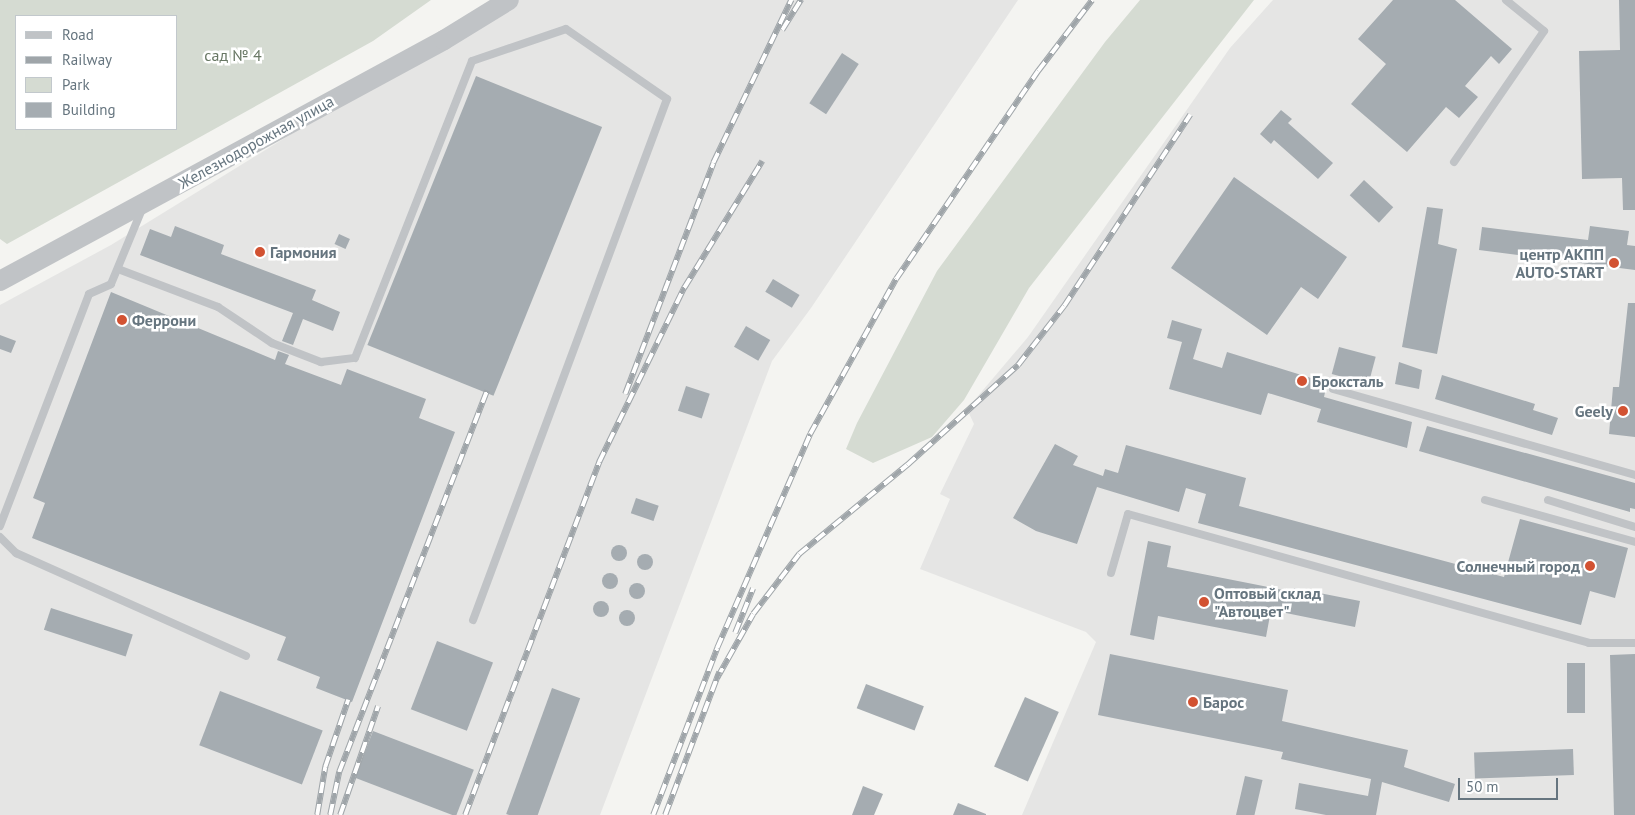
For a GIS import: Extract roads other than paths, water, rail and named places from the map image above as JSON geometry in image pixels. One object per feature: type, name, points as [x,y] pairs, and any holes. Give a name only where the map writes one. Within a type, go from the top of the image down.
[{"type":"street","name":"Железнодорожная улица","points":[[0,281],[444,40],[510,0]]},
{"type":"lane","points":[[1454,162],[1544,30],[1506,0]]},
{"type":"lane","points":[[118,269],[218,307],[272,343],[321,362],[355,358],[472,60],[566,29],[667,99],[473,620]]},
{"type":"lane","points":[[0,526],[89,294],[111,284],[145,202]]},
{"type":"lane","points":[[1333,389],[1635,474]]},
{"type":"lane","points":[[1485,500],[1635,542]]},
{"type":"lane","points":[[1548,500],[1635,526]]},
{"type":"lane","points":[[1111,573],[1128,514],[1589,643],[1635,642]]},
{"type":"lane","points":[[0,537],[16,553],[246,656]]},
{"type":"railway","points":[[625,394],[713,163],[791,0]]},
{"type":"railway","points":[[782,30],[801,0]]},
{"type":"railway","points":[[653,815],[717,648],[810,434],[896,279],[1038,71],[1092,0]]},
{"type":"railway","points":[[717,678],[753,614],[799,554],[907,465],[1018,365],[1064,306],[1190,115]]},
{"type":"railway","points":[[465,815],[599,462],[684,288],[762,161]]},
{"type":"railway","points":[[330,815],[339,772],[487,391]]},
{"type":"railway","points":[[735,633],[753,588]]},
{"type":"railway","points":[[665,815],[719,672]]},
{"type":"railway","points":[[317,815],[325,767],[348,700]]},
{"type":"railway","points":[[340,815],[378,706]]},
{"type":"place","name":"Гармония","points":[[260,252]]},
{"type":"place","name":"центр АКПП AUTO-START","points":[[1614,263]]},
{"type":"place","name":"Феррони","points":[[122,320]]},
{"type":"place","name":"Броксталь","points":[[1302,381]]},
{"type":"place","name":"Geely","points":[[1623,411]]},
{"type":"place","name":"Солнечный город","points":[[1590,566]]},
{"type":"place","name":"Оптовый склад \"Автоцвет\"","points":[[1204,602]]},
{"type":"place","name":"Барос","points":[[1193,702]]},
{"type":"park label","name":"сад № 4","points":[[233,55]]}]
